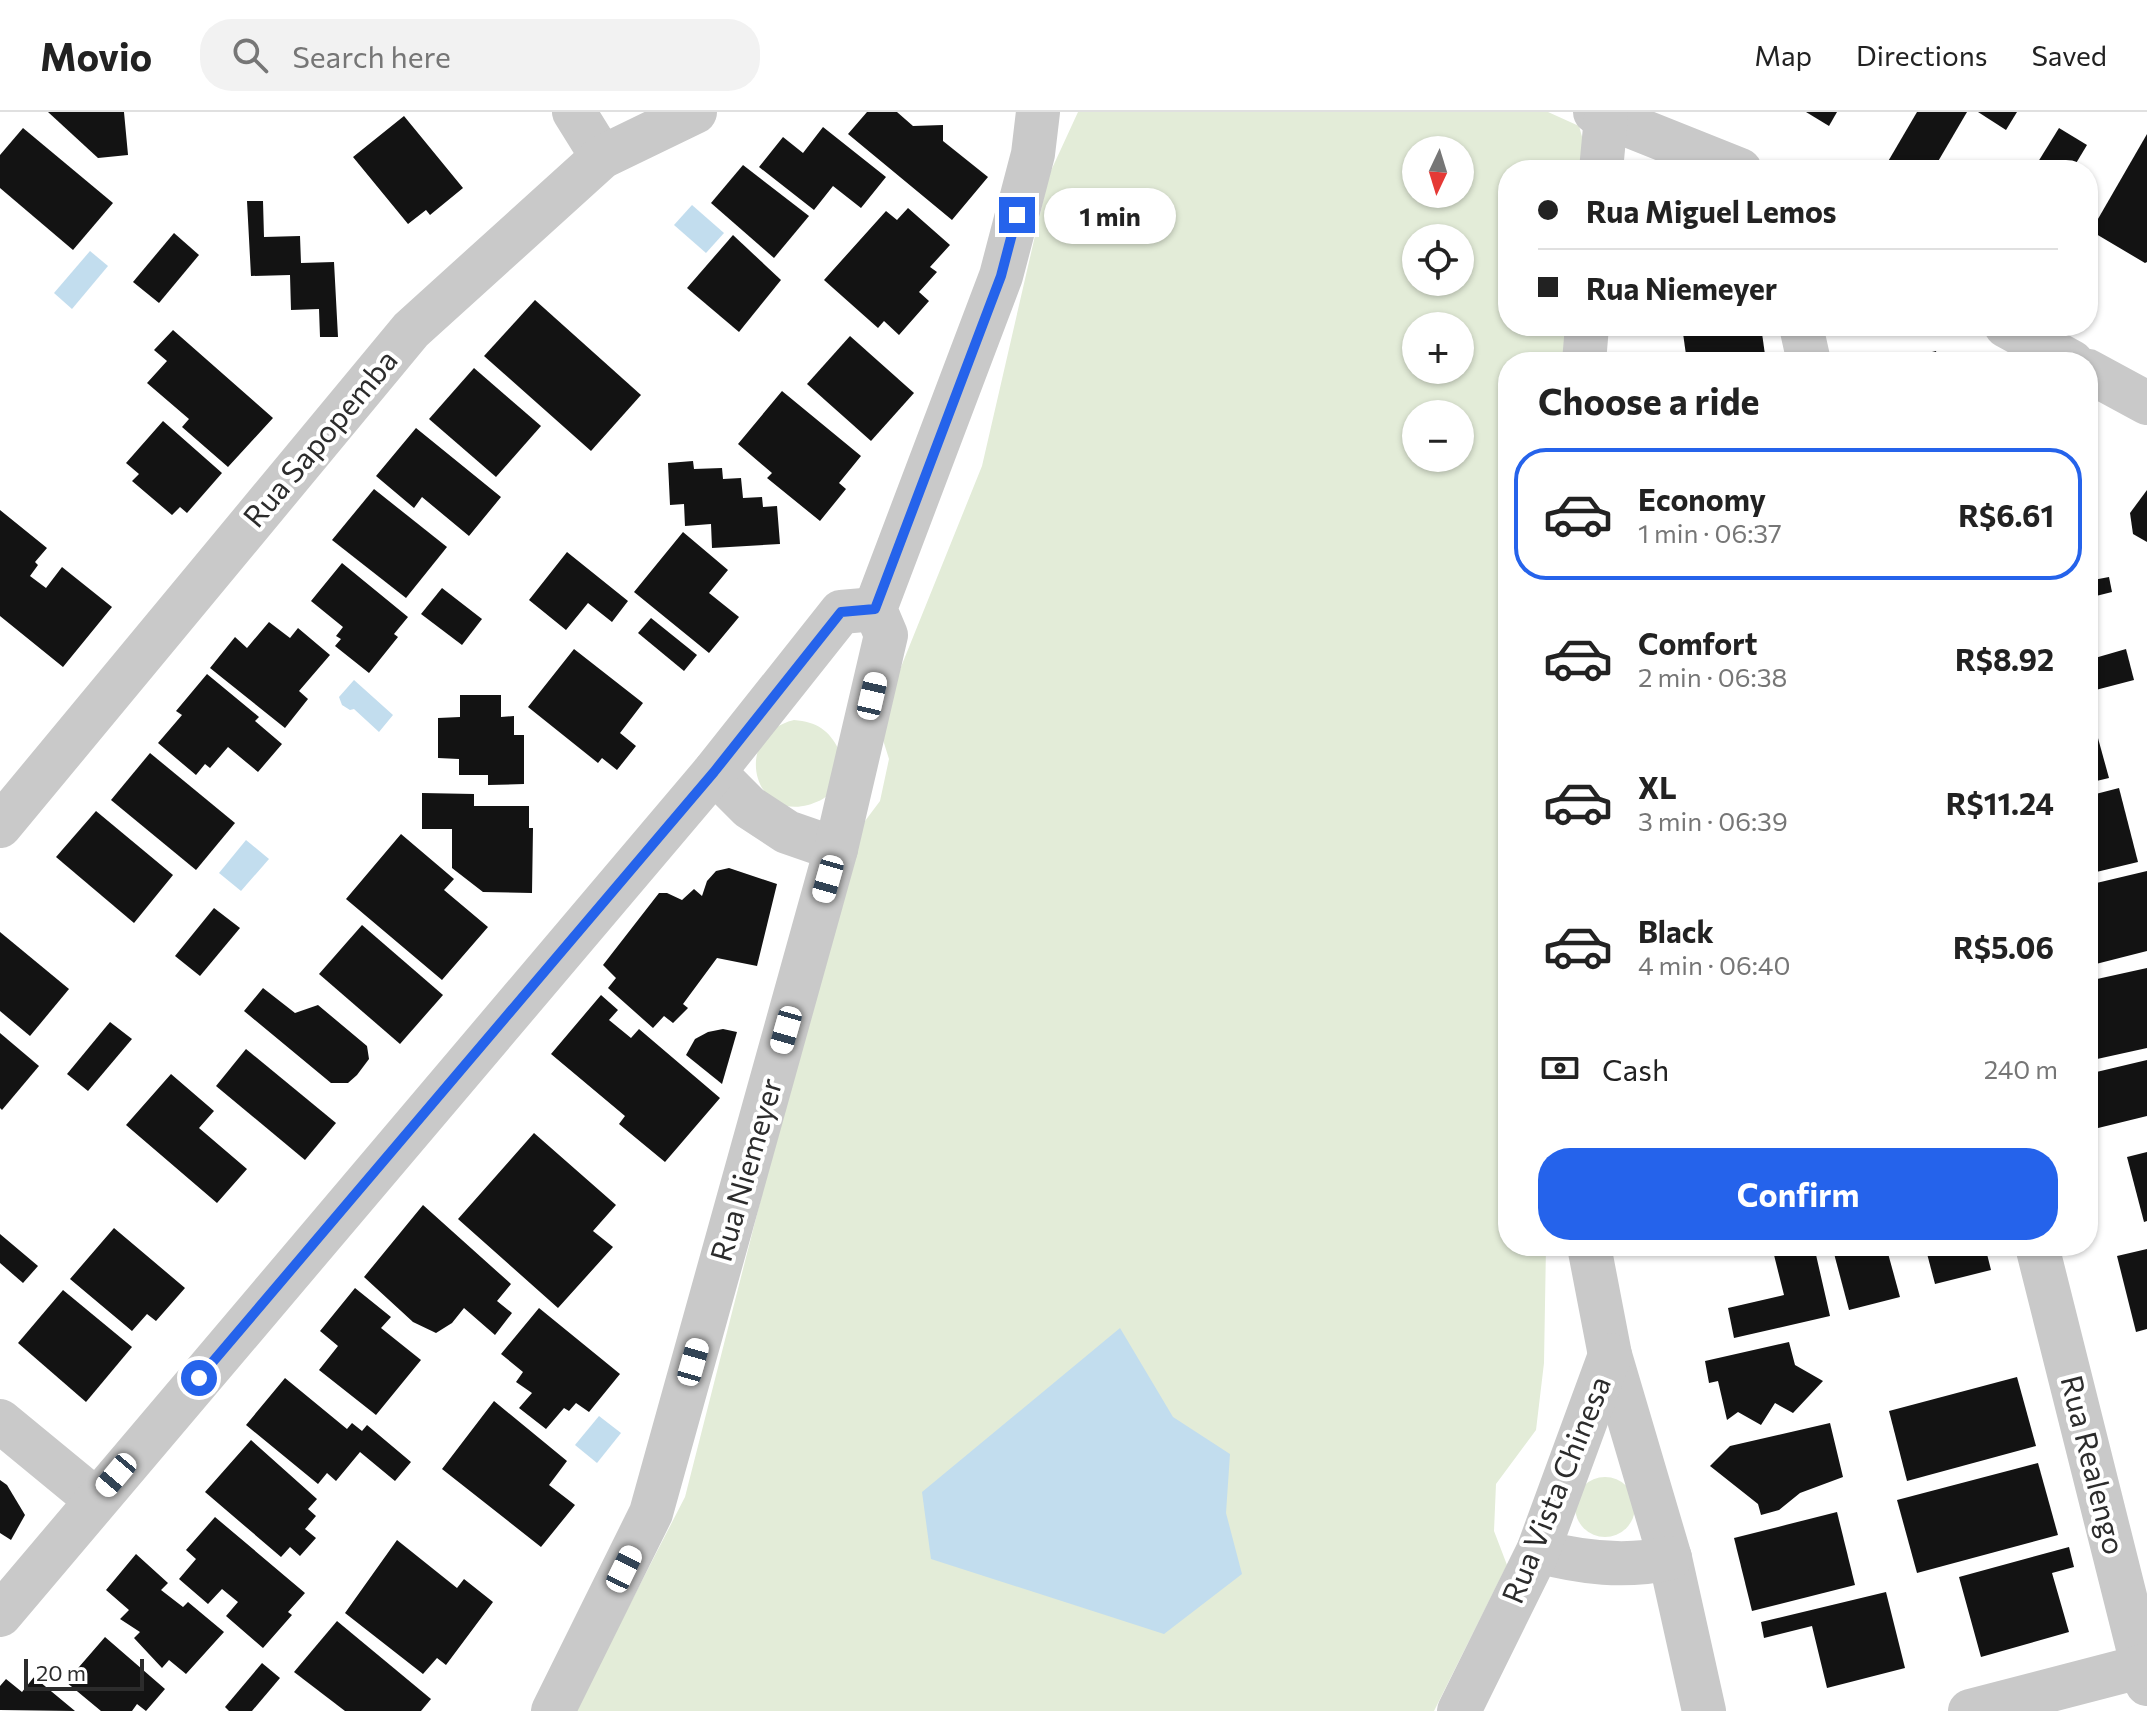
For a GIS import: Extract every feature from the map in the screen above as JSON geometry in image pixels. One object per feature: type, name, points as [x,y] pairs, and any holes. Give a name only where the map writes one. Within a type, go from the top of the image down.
[{"type":"street","points":[[574,112],[602,157]]},
{"type":"street","name":"Rua Sapopemba","points":[[0,826],[411,330],[602,157],[695,112]]},
{"type":"street","points":[[0,1615],[714,772],[841,612],[875,609],[1001,276],[1033,154],[1038,112]]},
{"type":"street","points":[[1601,160],[1600,114],[1715,160]]},
{"type":"street","points":[[2024,336],[2054,352]]},
{"type":"street","points":[[2098,376],[2143,398]]},
{"type":"street","name":"Rua Niemeyer","points":[[553,1711],[651,1513],[836,849],[886,635],[875,609]]},
{"type":"street","points":[[714,772],[749,807],[787,832],[836,849]]},
{"type":"street","name":"Rua Vista Chinesa","points":[[1591,1256],[1610,1355],[1670,1558],[1704,1711]]},
{"type":"street","name":"Rua Realengo","points":[[2040,1256],[2146,1672]]},
{"type":"street","name":"Rua Vista Chinesa","points":[[1459,1711],[1538,1551],[1610,1355]]},
{"type":"street","points":[[0,1421],[96,1500]]},
{"type":"street","points":[[1538,1551],[1590,1562],[1642,1564],[1670,1558]]},
{"type":"street","points":[[1970,1711],[2146,1672]]},
{"type":"green space","points":[[1078,112],[1548,112],[1579,126],[1588,160],[1498,160],[1498,336],[1571,336],[1570,352],[1498,352],[1498,1256],[1546,1256],[1544,1363],[1536,1430],[1496,1484],[1494,1531],[1507,1565],[1434,1711],[575,1711],[685,1497],[853,837],[880,801],[889,759],[878,724],[982,466],[1049,175]]},
{"type":"green space","points":[[794,720],[821,728],[839,750],[834,783],[828,794],[808,805],[789,806],[773,800],[763,789],[757,774],[756,757],[762,742],[775,729]]},
{"type":"green space","points":[[1605,1477],[1616,1479],[1626,1486],[1633,1496],[1633,1518],[1626,1528],[1616,1535],[1605,1537],[1594,1535],[1584,1528],[1577,1518],[1575,1507],[1577,1496],[1584,1486],[1594,1479]]},
{"type":"water","points":[[692,205],[724,233],[706,253],[674,225]]},
{"type":"water","points":[[90,251],[108,266],[72,309],[54,293]]},
{"type":"water","points":[[354,680],[393,715],[379,732],[354,709],[342,705],[339,697]]},
{"type":"water","points":[[246,840],[269,859],[241,891],[219,873]]},
{"type":"water","points":[[1120,1328],[1173,1417],[1230,1454],[1226,1513],[1242,1574],[1164,1634],[931,1559],[922,1492]]},
{"type":"water","points":[[599,1416],[621,1433],[597,1463],[575,1445]]},
{"type":"building","points":[[48,112],[124,112],[128,155],[98,158]]},
{"type":"building","points":[[867,112],[897,112],[913,126],[943,125],[943,141],[988,177],[952,220],[848,134]]},
{"type":"building","points":[[1806,112],[1837,112],[1829,126]]},
{"type":"building","points":[[1917,112],[1967,112],[1939,160],[1889,160]]},
{"type":"building","points":[[1978,112],[2017,112],[2006,130]]},
{"type":"building","points":[[404,116],[463,188],[430,215],[426,210],[408,224],[353,157]]},
{"type":"building","points":[[823,127],[886,177],[861,208],[833,186],[814,210],[759,167],[783,137],[803,153]]},
{"type":"building","points":[[23,128],[113,203],[73,250],[0,188],[0,155]]},
{"type":"building","points":[[2059,128],[2087,145],[2078,160],[2039,160]]},
{"type":"building","points":[[2147,134],[2147,262],[2098,235],[2098,219]]},
{"type":"building","points":[[743,165],[809,216],[774,258],[711,203]]},
{"type":"building","points":[[247,201],[263,201],[264,237],[300,236],[301,263],[334,262],[338,337],[320,337],[319,309],[291,310],[290,275],[251,276]]},
{"type":"building","points":[[908,208],[950,245],[930,267],[937,272],[919,292],[929,301],[899,335],[884,321],[878,328],[824,280],[886,211],[897,220]]},
{"type":"building","points":[[174,233],[199,255],[159,303],[133,282]]},
{"type":"building","points":[[733,235],[781,280],[739,332],[687,288]]},
{"type":"building","points":[[535,300],[641,395],[591,451],[484,356]]},
{"type":"building","points":[[173,330],[273,418],[228,467],[182,427],[189,419],[147,383],[167,361],[154,350]]},
{"type":"building","points":[[850,336],[914,393],[871,441],[807,384]]},
{"type":"building","points":[[1683,336],[1762,336],[1765,352],[1686,352]]},
{"type":"building","points":[[474,368],[541,426],[496,477],[429,419]]},
{"type":"building","points":[[782,391],[861,456],[839,483],[846,489],[820,521],[767,478],[772,473],[738,444]]},
{"type":"building","points":[[163,421],[222,473],[187,513],[180,507],[172,515],[132,481],[139,474],[126,463]]},
{"type":"building","points":[[416,428],[501,497],[469,536],[422,497],[414,508],[376,476]]},
{"type":"building","points":[[693,461],[694,469],[722,468],[723,479],[741,478],[743,498],[762,497],[763,507],[777,506],[780,544],[712,548],[711,524],[685,526],[684,504],[670,505],[668,463]]},
{"type":"building","points":[[374,489],[447,547],[406,598],[332,540]]},
{"type":"building","points":[[2147,490],[2147,542],[2133,534],[2130,513]]},
{"type":"building","points":[[0,510],[47,548],[35,562],[38,565],[30,576],[46,588],[62,567],[112,607],[63,667],[0,616]]},
{"type":"building","points":[[683,532],[728,570],[709,593],[739,617],[709,653],[634,592]]},
{"type":"building","points":[[567,552],[628,601],[612,622],[588,603],[566,630],[529,600]]},
{"type":"building","points":[[342,563],[408,617],[394,634],[398,637],[369,673],[335,646],[341,639],[336,636],[343,627],[311,601]]},
{"type":"building","points":[[2109,577],[2112,592],[2098,596],[2098,579]]},
{"type":"building","points":[[442,588],[482,619],[462,645],[421,614]]},
{"type":"building","points":[[651,618],[697,655],[684,671],[638,633]]},
{"type":"building","points":[[269,622],[290,638],[298,628],[330,655],[299,691],[308,699],[285,728],[210,668],[235,637],[247,648]]},
{"type":"building","points":[[574,649],[643,703],[620,733],[636,746],[617,770],[602,758],[598,763],[528,707]]},
{"type":"building","points":[[2126,649],[2134,680],[2098,689],[2098,657]]},
{"type":"building","points":[[207,674],[259,717],[255,721],[282,744],[258,772],[228,747],[210,768],[205,764],[196,775],[158,743],[182,715],[176,711]]},
{"type":"building","points":[[460,695],[501,695],[501,717],[514,716],[514,735],[524,735],[524,784],[488,785],[488,775],[459,775],[459,759],[438,758],[438,718],[460,717]]},
{"type":"building","points":[[2098,738],[2109,778],[2098,781]]},
{"type":"building","points":[[150,753],[235,823],[196,870],[111,800]]},
{"type":"building","points":[[2119,788],[2138,862],[2098,872],[2098,793]]},
{"type":"building","points":[[422,793],[474,794],[474,806],[529,806],[529,828],[533,828],[532,893],[483,892],[452,868],[452,829],[422,829]]},
{"type":"building","points":[[96,811],[173,875],[134,923],[56,857]]},
{"type":"building","points":[[401,834],[454,879],[444,890],[488,927],[442,980],[346,899]]},
{"type":"building","points":[[729,868],[777,884],[757,966],[717,958],[683,1004],[688,1008],[673,1023],[664,1016],[653,1028],[608,988],[616,978],[603,965],[659,893],[682,900],[694,889],[702,896],[707,881],[716,871]]},
{"type":"building","points":[[2147,871],[2147,951],[2098,963],[2098,883]]},
{"type":"building","points":[[214,908],[240,928],[200,976],[175,956]]},
{"type":"building","points":[[362,925],[443,995],[400,1044],[319,974]]},
{"type":"building","points":[[0,932],[69,989],[30,1036],[0,1011]]},
{"type":"building","points":[[2147,968],[2147,1048],[2098,1059],[2098,979]]},
{"type":"building","points":[[263,988],[295,1013],[318,1005],[367,1046],[369,1059],[357,1075],[348,1083],[331,1083],[244,1011]]},
{"type":"building","points":[[601,995],[618,1010],[609,1020],[631,1038],[639,1029],[720,1098],[665,1162],[619,1124],[625,1116],[551,1054]]},
{"type":"building","points":[[110,1022],[132,1039],[88,1091],[67,1074]]},
{"type":"building","points":[[723,1029],[737,1032],[722,1084],[686,1055],[695,1039]]},
{"type":"building","points":[[0,1033],[39,1066],[2,1110],[0,1108]]},
{"type":"building","points":[[246,1049],[336,1123],[305,1160],[216,1086]]},
{"type":"building","points":[[2147,1060],[2147,1116],[2098,1128],[2098,1072]]},
{"type":"building","points":[[171,1074],[214,1111],[199,1128],[247,1169],[217,1203],[126,1125]]},
{"type":"building","points":[[534,1133],[616,1205],[593,1231],[613,1247],[558,1308],[458,1219]]},
{"type":"building","points":[[2147,1152],[2147,1221],[2144,1222],[2127,1157]]},
{"type":"building","points":[[423,1205],[511,1284],[497,1301],[512,1313],[495,1335],[464,1308],[452,1323],[436,1333],[413,1322],[364,1277]]},
{"type":"building","points":[[114,1228],[185,1288],[156,1321],[147,1314],[132,1331],[70,1279]]},
{"type":"building","points":[[0,1234],[38,1266],[23,1283],[0,1263]]},
{"type":"building","points":[[2147,1249],[2147,1329],[2136,1332],[2117,1256]]},
{"type":"building","points":[[1774,1256],[1816,1256],[1830,1316],[1734,1338],[1728,1308],[1784,1295]]},
{"type":"building","points":[[1835,1256],[1889,1256],[1900,1297],[1849,1310]]},
{"type":"building","points":[[1928,1256],[1988,1256],[1991,1270],[1935,1284]]},
{"type":"building","points":[[355,1288],[391,1317],[381,1328],[421,1360],[376,1415],[319,1370],[338,1346],[320,1331]]},
{"type":"building","points":[[63,1290],[132,1347],[86,1402],[18,1343]]},
{"type":"building","points":[[539,1308],[620,1374],[589,1412],[576,1403],[569,1411],[564,1408],[546,1429],[519,1408],[532,1393],[516,1382],[523,1372],[501,1354]]},
{"type":"building","points":[[1789,1342],[1795,1365],[1823,1381],[1793,1413],[1775,1403],[1761,1425],[1738,1412],[1727,1420],[1718,1381],[1709,1383],[1705,1361]]},
{"type":"building","points":[[2017,1377],[2036,1446],[1907,1481],[1889,1411]]},
{"type":"building","points":[[285,1378],[347,1429],[352,1423],[362,1431],[367,1425],[411,1462],[395,1481],[360,1452],[336,1481],[327,1473],[318,1484],[246,1425]]},
{"type":"building","points":[[494,1401],[567,1461],[549,1485],[575,1505],[541,1547],[442,1469]]},
{"type":"building","points":[[1830,1423],[1843,1477],[1800,1493],[1779,1510],[1761,1515],[1758,1504],[1710,1466],[1730,1446]]},
{"type":"building","points":[[251,1440],[317,1499],[308,1509],[316,1516],[305,1529],[316,1538],[300,1556],[290,1547],[281,1557],[205,1492]]},
{"type":"building","points":[[2038,1463],[2058,1535],[1917,1573],[1897,1500]]},
{"type":"building","points":[[0,1480],[7,1485],[25,1515],[11,1540],[0,1533]]},
{"type":"building","points":[[1837,1512],[1855,1585],[1752,1611],[1734,1538]]},
{"type":"building","points":[[215,1517],[305,1593],[288,1612],[292,1615],[263,1648],[226,1616],[238,1602],[222,1589],[208,1604],[179,1579],[196,1559],[186,1550]]},
{"type":"building","points":[[397,1540],[457,1588],[464,1579],[493,1602],[446,1665],[437,1658],[423,1674],[345,1613]]},
{"type":"building","points":[[2069,1547],[2074,1567],[2052,1573],[2069,1632],[1981,1657],[1959,1577]]},
{"type":"building","points":[[136,1554],[168,1583],[161,1590],[183,1607],[188,1602],[224,1632],[186,1674],[169,1660],[162,1668],[134,1638],[140,1632],[120,1619],[129,1610],[106,1590]]},
{"type":"building","points":[[1886,1592],[1905,1668],[1827,1688],[1812,1626],[1764,1638],[1761,1622]]},
{"type":"building","points":[[337,1621],[431,1699],[421,1711],[345,1711],[294,1672]]},
{"type":"building","points":[[105,1637],[165,1689],[146,1711],[137,1704],[132,1711],[101,1711],[66,1682]]},
{"type":"building","points":[[262,1663],[280,1678],[252,1711],[229,1711],[225,1707]]},
{"type":"building","points":[[34,1677],[75,1711],[0,1710],[0,1686],[6,1679],[22,1692]]},
{"type":"route","points":[[199,1378],[714,772],[841,612],[875,609],[1001,276],[1017,215]]}]
